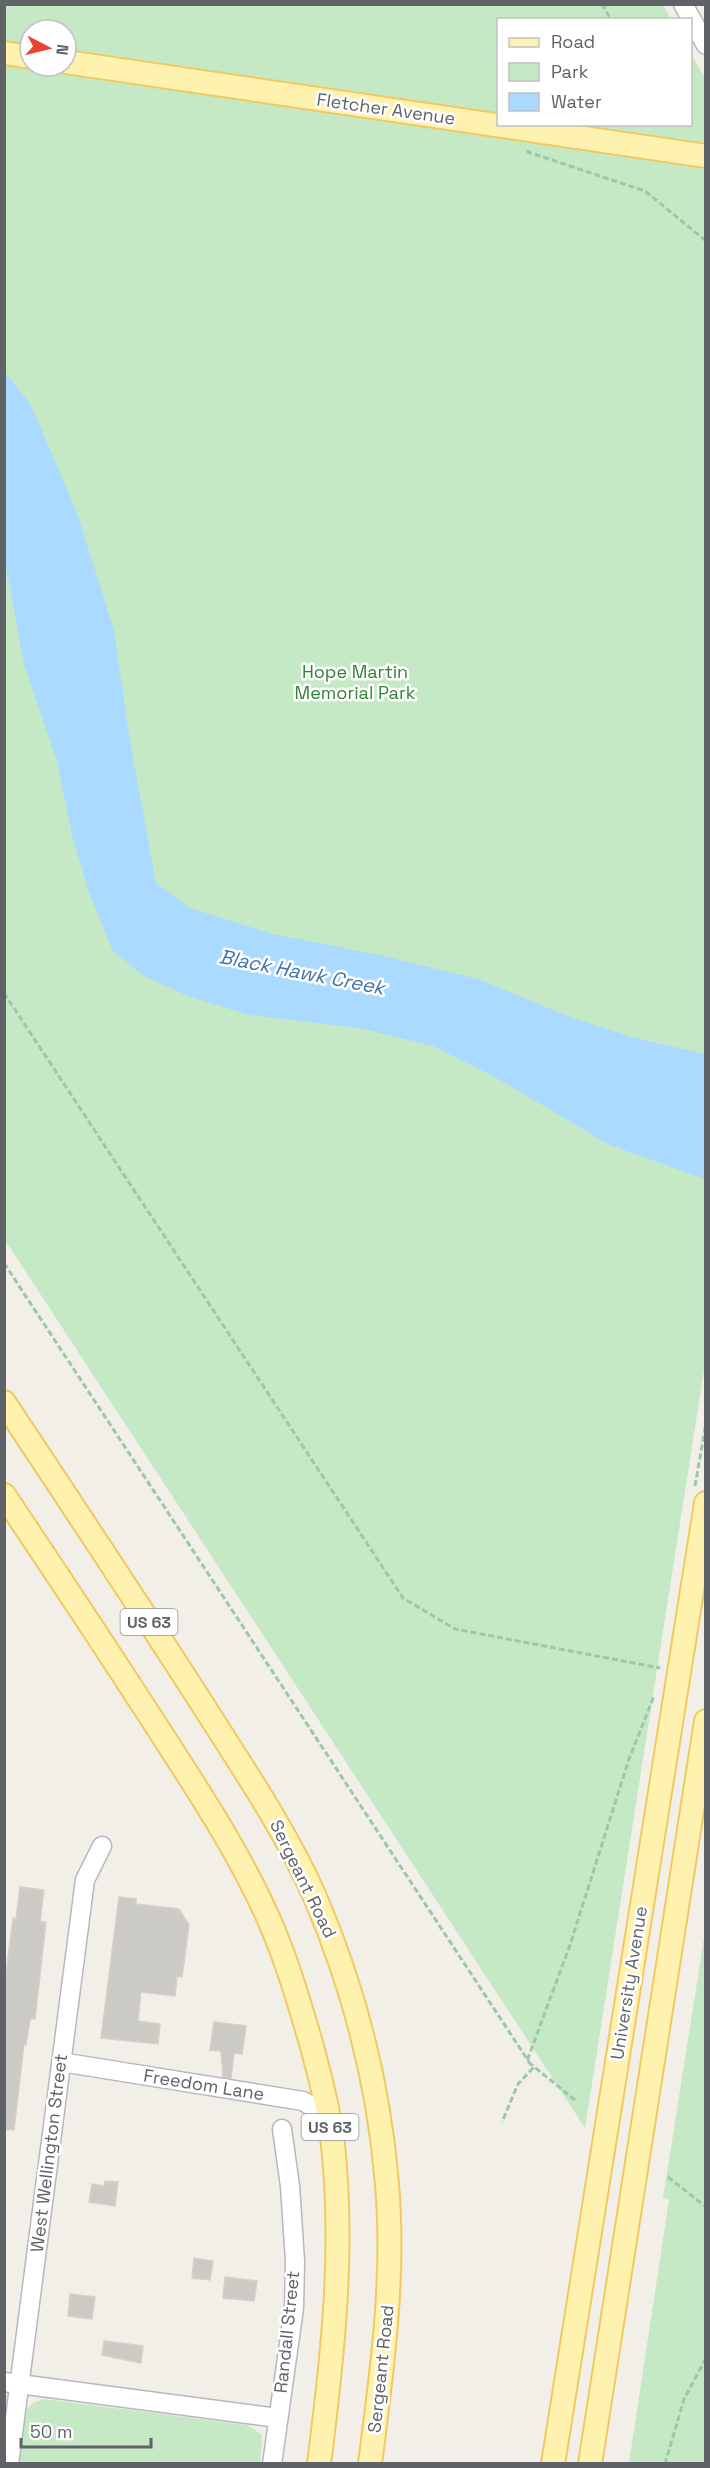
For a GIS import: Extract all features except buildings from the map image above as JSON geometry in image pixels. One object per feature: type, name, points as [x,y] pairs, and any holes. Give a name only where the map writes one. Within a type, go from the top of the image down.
[{"type":"main road","name":"Fletcher Avenue","points":[[78,64],[497,125]]},
{"type":"main road","name":"Fletcher Avenue","points":[[503,126],[705,156]]},
{"type":"main road","name":"Sergeant Road","points":[[4,1402],[250,1780],[289,1845],[314,1894],[336,1947],[367,2050],[379,2116],[387,2184],[390,2254],[388,2322],[370,2463]]},
{"type":"main road","name":"US 63","points":[[4,1495],[206,1803],[244,1869],[270,1921],[289,1968],[317,2066],[332,2134],[336,2188],[338,2265],[336,2312],[319,2463]]},
{"type":"main road","name":"University Avenue","points":[[553,2463],[705,1503]]},
{"type":"main road","name":"University Avenue","points":[[590,2463],[705,1721]]},
{"type":"street","points":[[683,4],[699,20],[705,45]]},
{"type":"street","name":"West Wellington Street","points":[[9,2463],[12,2383],[62,2062],[85,1880],[102,1846]]},
{"type":"street","name":"Freedom Lane","points":[[62,2062],[303,2101],[316,2109],[332,2134]]},
{"type":"street","name":"Randall Street","points":[[272,2463],[294,2308],[295,2261],[290,2186],[282,2129]]},
{"type":"street","points":[[12,2383],[278,2418]]},
{"type":"path","points":[[602,4],[610,18]]},
{"type":"path","points":[[530,130],[528,152],[645,191],[705,241]]},
{"type":"path","points":[[4,993],[403,1598],[455,1629],[664,1668]]},
{"type":"path","points":[[4,1263],[533,2068],[518,2084],[502,2122]]},
{"type":"path","points":[[527,2061],[570,1945],[629,1759],[657,1688]]},
{"type":"path","points":[[527,2061],[575,2100]]},
{"type":"path","points":[[668,2177],[705,2207]]},
{"type":"path","points":[[665,2463],[684,2399],[705,2358]]},
{"type":"green space","name":"Hope Martin Memorial Park","points":[[5,5],[663,5],[670,18],[497,18],[497,126],[692,126],[692,55],[706,80],[705,1364],[585,2128],[5,1240]]},
{"type":"green space","points":[[705,1932],[705,2463],[629,2463],[669,2200],[663,2198]]},
{"type":"green space","points":[[43,2399],[247,2425],[261,2434],[260,2463],[18,2464],[27,2409],[33,2403]]},
{"type":"water","name":"Black Hawk Creek","points":[[4,371],[31,405],[77,513],[114,630],[129,735],[156,883],[190,908],[273,934],[379,955],[478,979],[570,1017],[631,1037],[705,1054],[705,1179],[610,1145],[493,1076],[433,1046],[360,1028],[249,1015],[188,996],[144,976],[113,951],[88,890],[72,835],[57,761],[24,664],[5,561]]}]
